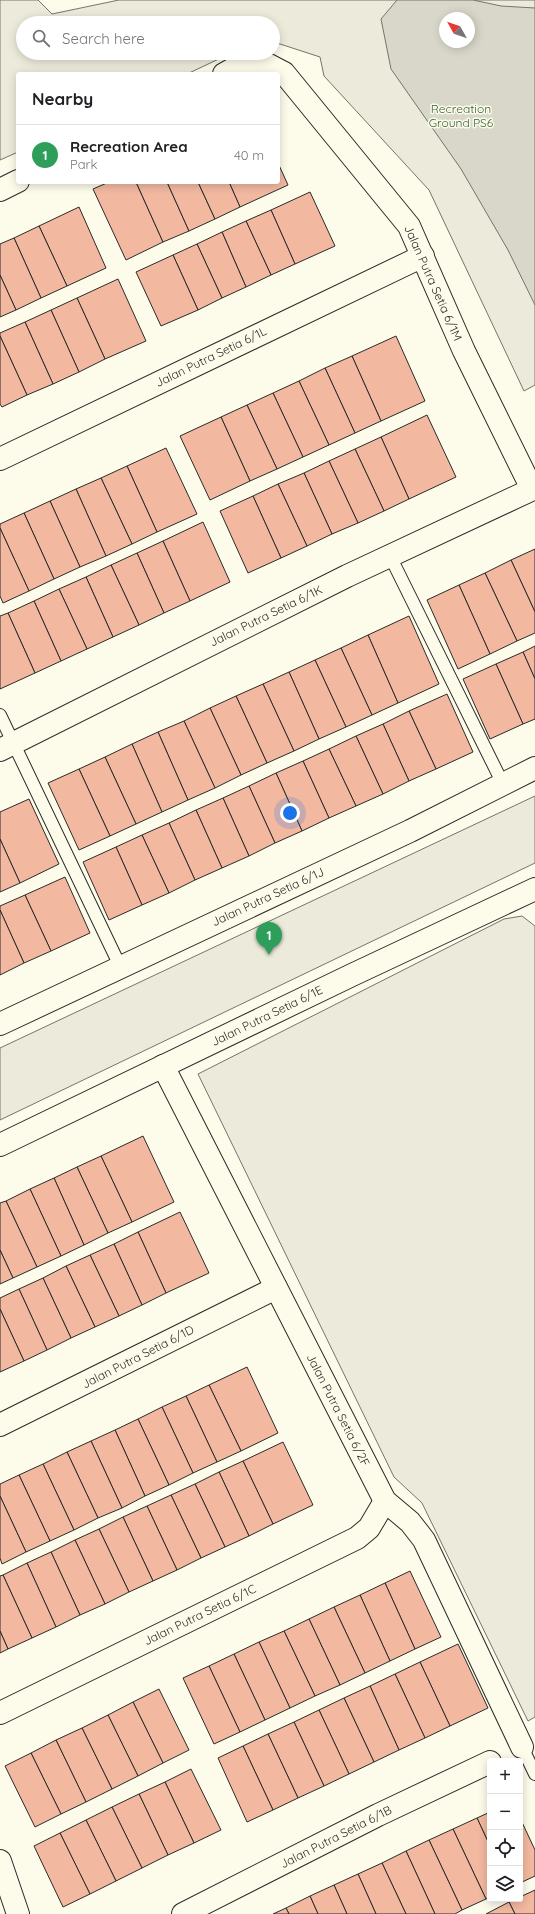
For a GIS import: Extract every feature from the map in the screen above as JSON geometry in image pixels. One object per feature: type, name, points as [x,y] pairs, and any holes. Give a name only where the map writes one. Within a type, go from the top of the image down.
[{"type":"street","name":"Jalan Putra Setia 6/1M","points":[[228,72],[240,65],[261,61],[284,73],[409,226],[464,351],[533,489]]},
{"type":"street","points":[[0,190],[16,182]]},
{"type":"street","name":"Jalan Putra Setia 6/1L","points":[[0,459],[423,256]]},
{"type":"street","name":"Jalan Putra Setia 6/1K","points":[[7,746],[390,556],[533,489]]},
{"type":"street","name":"Jalan Putra Setia 6/1J","points":[[0,1024],[120,966],[410,831],[535,768]]},
{"type":"street","name":"Jalan Putra Setia 6/1E","points":[[0,1146],[163,1066],[535,889]]},
{"type":"street","name":"Jalan Putra Setia 6/2F","points":[[163,1066],[385,1501],[410,1522],[424,1540],[528,1744]]},
{"type":"street","name":"Jalan Putra Setia 6/1D","points":[[0,1425],[276,1288]]},
{"type":"street","name":"Jalan Putra Setia 6/1C","points":[[0,1713],[357,1538],[369,1528],[385,1501]]},
{"type":"street","name":"Jalan Putra Setia 6/1B","points":[[499,1758],[528,1744]]},
{"type":"street","name":"Jalan Putra Setia 6/1B","points":[[187,1913],[378,1815],[487,1764]]},
{"type":"street","points":[[0,1861],[18,1914]]},
{"type":"lane","points":[[390,556],[503,784]]},
{"type":"lane","points":[[0,715],[7,746],[120,966]]},
{"type":"lane","points":[[528,1744],[535,1774]]},
{"type":"green space","name":"Recreation Ground PS6","points":[[0,0],[38,0],[52,14],[119,0],[535,0],[535,385],[524,391],[429,190],[324,76],[320,57],[280,44],[280,16],[16,16],[16,60],[217,60],[191,72],[16,72],[16,153],[0,160]]},
{"type":"green space","points":[[535,796],[535,863],[0,1120],[0,1048]]},
{"type":"green space","points":[[522,916],[535,926],[535,1717],[528,1721],[422,1503],[394,1477],[198,1074],[504,919]]},
{"type":"shaded area","points":[[397,0],[473,0],[501,6],[535,8],[535,305],[508,250],[461,169],[391,69],[381,19]]},
{"type":"building","points":[[280,167],[288,185],[240,207],[230,184],[280,184]]},
{"type":"building","points":[[104,184],[137,184],[163,242],[126,260],[93,189]]},
{"type":"building","points":[[137,184],[168,184],[189,231],[163,242]]},
{"type":"building","points":[[168,184],[199,184],[215,219],[189,231]]},
{"type":"building","points":[[199,184],[230,184],[240,207],[215,219]]},
{"type":"building","points":[[310,192],[335,246],[295,264],[271,210]]},
{"type":"building","points":[[79,207],[106,268],[67,286],[39,226]]},
{"type":"building","points":[[271,210],[295,264],[271,275],[246,221]]},
{"type":"building","points":[[246,221],[271,275],[246,287],[222,232]]},
{"type":"building","points":[[39,226],[67,286],[41,298],[14,238]]},
{"type":"building","points":[[222,232],[246,287],[222,298],[197,244]]},
{"type":"building","points":[[14,238],[41,298],[16,310],[0,275],[0,244]]},
{"type":"building","points":[[197,244],[222,298],[198,310],[173,255]]},
{"type":"building","points":[[173,255],[198,310],[161,326],[136,272]]},
{"type":"building","points":[[0,275],[16,310],[0,317]]},
{"type":"building","points":[[118,279],[146,341],[105,359],[77,298]]},
{"type":"building","points":[[77,298],[105,359],[79,372],[51,310]]},
{"type":"building","points":[[51,310],[79,372],[53,384],[25,322]]},
{"type":"building","points":[[25,322],[53,384],[27,395],[0,336],[0,333]]},
{"type":"building","points":[[0,336],[27,395],[2,407],[0,404]]},
{"type":"building","points":[[396,336],[425,401],[381,421],[352,356]]},
{"type":"building","points":[[352,356],[381,421],[355,433],[325,368]]},
{"type":"building","points":[[325,368],[355,433],[329,445],[299,381]]},
{"type":"building","points":[[299,381],[329,445],[303,457],[273,393]]},
{"type":"building","points":[[273,393],[303,457],[277,469],[247,405]]},
{"type":"building","points":[[247,405],[277,469],[250,481],[221,417]]},
{"type":"building","points":[[427,415],[456,477],[409,499],[381,437]]},
{"type":"building","points":[[221,417],[250,481],[210,500],[180,436]]},
{"type":"building","points":[[381,437],[409,499],[384,511],[355,449]]},
{"type":"building","points":[[166,448],[197,514],[157,532],[127,466]]},
{"type":"building","points":[[355,449],[384,511],[358,523],[329,461]]},
{"type":"building","points":[[329,461],[358,523],[332,534],[304,473]]},
{"type":"building","points":[[127,466],[157,532],[132,544],[101,478]]},
{"type":"building","points":[[304,473],[332,534],[307,546],[278,484]]},
{"type":"building","points":[[101,478],[132,544],[106,556],[76,489]]},
{"type":"building","points":[[278,484],[307,546],[281,558],[253,496]]},
{"type":"building","points":[[76,489],[106,556],[80,567],[50,501]]},
{"type":"building","points":[[253,496],[281,558],[248,573],[220,511]]},
{"type":"building","points":[[50,501],[80,567],[54,579],[24,513]]},
{"type":"building","points":[[24,513],[54,579],[29,591],[0,528],[0,524]]},
{"type":"building","points":[[203,522],[230,582],[190,601],[163,541]]},
{"type":"building","points":[[0,528],[29,591],[3,603],[0,596]]},
{"type":"building","points":[[163,541],[190,601],[164,613],[137,553]]},
{"type":"building","points":[[535,549],[535,612],[511,560]]},
{"type":"building","points":[[137,553],[164,613],[139,625],[111,565]]},
{"type":"building","points":[[511,560],[535,612],[535,633],[517,641],[485,573]]},
{"type":"building","points":[[111,565],[139,625],[113,637],[86,577]]},
{"type":"building","points":[[485,573],[517,641],[490,654],[459,585]]},
{"type":"building","points":[[86,577],[113,637],[87,649],[59,589]]},
{"type":"building","points":[[459,585],[490,654],[458,669],[427,600]]},
{"type":"building","points":[[59,589],[87,649],[61,661],[34,601]]},
{"type":"building","points":[[34,601],[61,661],[35,673],[8,613]]},
{"type":"building","points":[[8,613],[35,673],[0,689],[0,616]]},
{"type":"building","points":[[409,616],[439,684],[398,703],[368,635]]},
{"type":"building","points":[[368,635],[398,703],[372,715],[341,648]]},
{"type":"building","points":[[535,646],[535,679],[523,652]]},
{"type":"building","points":[[341,648],[372,715],[346,727],[315,660]]},
{"type":"building","points":[[523,652],[535,679],[535,719],[523,724],[496,664]]},
{"type":"building","points":[[315,660],[346,727],[319,739],[289,672]]},
{"type":"building","points":[[496,664],[523,724],[490,739],[463,679]]},
{"type":"building","points":[[289,672],[319,739],[294,751],[263,684]]},
{"type":"building","points":[[263,684],[294,751],[267,763],[236,696]]},
{"type":"building","points":[[447,694],[473,752],[436,769],[409,711]]},
{"type":"building","points":[[236,696],[267,763],[241,775],[210,708]]},
{"type":"building","points":[[210,708],[241,775],[215,788],[184,721]]},
{"type":"building","points":[[409,711],[436,769],[409,781],[383,724]]},
{"type":"building","points":[[184,721],[215,788],[188,800],[158,732]]},
{"type":"building","points":[[383,724],[409,781],[383,794],[356,736]]},
{"type":"building","points":[[158,732],[188,800],[162,812],[132,744]]},
{"type":"building","points":[[356,736],[383,794],[356,806],[329,749]]},
{"type":"building","points":[[132,744],[162,812],[136,824],[105,757]]},
{"type":"building","points":[[329,749],[356,806],[329,818],[303,761]]},
{"type":"building","points":[[105,757],[136,824],[110,836],[79,769]]},
{"type":"building","points":[[303,761],[329,818],[302,831],[276,773]]},
{"type":"building","points":[[79,769],[110,836],[79,850],[48,783]]},
{"type":"building","points":[[276,773],[302,831],[275,843],[249,786]]},
{"type":"building","points":[[249,786],[275,843],[249,856],[223,798]]},
{"type":"building","points":[[223,798],[249,856],[222,868],[196,810]]},
{"type":"building","points":[[29,799],[59,864],[20,883],[0,839],[0,812]]},
{"type":"building","points":[[196,810],[222,868],[195,880],[169,823]]},
{"type":"building","points":[[169,823],[195,880],[169,893],[142,835]]},
{"type":"building","points":[[142,835],[169,893],[142,905],[116,847]]},
{"type":"building","points":[[0,839],[20,883],[0,892]]},
{"type":"building","points":[[116,847],[142,905],[109,920],[83,862]]},
{"type":"building","points":[[65,877],[90,933],[51,951],[25,895]]},
{"type":"building","points":[[25,895],[51,951],[24,963],[0,910],[0,906]]},
{"type":"building","points":[[0,910],[24,963],[0,975]]},
{"type":"building","points":[[143,1136],[174,1202],[132,1222],[101,1156]]},
{"type":"building","points":[[101,1156],[132,1222],[108,1233],[77,1167]]},
{"type":"building","points":[[77,1167],[108,1233],[84,1245],[54,1178]]},
{"type":"building","points":[[54,1178],[84,1245],[61,1256],[30,1189]]},
{"type":"building","points":[[30,1189],[61,1256],[37,1267],[6,1201]]},
{"type":"building","points":[[6,1201],[37,1267],[13,1278],[0,1250],[0,1203]]},
{"type":"building","points":[[180,1212],[209,1273],[166,1293],[138,1232]]},
{"type":"building","points":[[138,1232],[166,1293],[142,1305],[114,1244]]},
{"type":"building","points":[[114,1244],[142,1305],[119,1316],[90,1255]]},
{"type":"building","points":[[0,1250],[13,1278],[0,1284]]},
{"type":"building","points":[[90,1255],[119,1316],[95,1327],[66,1266]]},
{"type":"building","points":[[66,1266],[95,1327],[71,1338],[43,1278]]},
{"type":"building","points":[[43,1278],[71,1338],[47,1350],[19,1289]]},
{"type":"building","points":[[19,1289],[47,1350],[24,1361],[0,1309],[0,1298]]},
{"type":"building","points":[[0,1309],[24,1361],[0,1372]]},
{"type":"building","points":[[247,1367],[278,1433],[241,1451],[209,1385]]},
{"type":"building","points":[[209,1385],[241,1451],[217,1462],[186,1396]]},
{"type":"building","points":[[186,1396],[217,1462],[193,1473],[162,1407]]},
{"type":"building","points":[[162,1407],[193,1473],[169,1485],[138,1419]]},
{"type":"building","points":[[138,1419],[169,1485],[145,1496],[115,1430]]},
{"type":"building","points":[[115,1430],[145,1496],[122,1508],[91,1441]]},
{"type":"building","points":[[91,1441],[122,1508],[98,1518],[67,1452]]},
{"type":"building","points":[[283,1442],[313,1505],[273,1524],[243,1461]]},
{"type":"building","points":[[67,1452],[98,1518],[74,1530],[43,1464]]},
{"type":"building","points":[[243,1461],[273,1524],[249,1536],[219,1472]]},
{"type":"building","points":[[43,1464],[74,1530],[50,1541],[19,1475]]},
{"type":"building","points":[[219,1472],[249,1536],[225,1547],[195,1484]]},
{"type":"building","points":[[19,1475],[50,1541],[26,1552],[0,1496],[0,1484]]},
{"type":"building","points":[[195,1484],[225,1547],[201,1558],[171,1495]]},
{"type":"building","points":[[171,1495],[201,1558],[177,1570],[147,1506]]},
{"type":"building","points":[[0,1496],[26,1552],[2,1564],[0,1558]]},
{"type":"building","points":[[147,1506],[177,1570],[153,1581],[123,1517]]},
{"type":"building","points":[[123,1517],[153,1581],[129,1592],[99,1529]]},
{"type":"building","points":[[99,1529],[129,1592],[105,1604],[75,1540]]},
{"type":"building","points":[[75,1540],[105,1604],[80,1615],[51,1552]]},
{"type":"building","points":[[51,1552],[80,1615],[56,1627],[27,1563]]},
{"type":"building","points":[[27,1563],[56,1627],[32,1638],[3,1575]]},
{"type":"building","points":[[410,1571],[441,1637],[415,1649],[385,1583]]},
{"type":"building","points":[[3,1575],[32,1638],[8,1649],[0,1631],[0,1576]]},
{"type":"building","points":[[385,1583],[415,1649],[390,1661],[360,1595]]},
{"type":"building","points":[[360,1595],[390,1661],[365,1673],[334,1607]]},
{"type":"building","points":[[334,1607],[365,1673],[340,1685],[309,1619]]},
{"type":"building","points":[[309,1619],[340,1685],[315,1696],[284,1631]]},
{"type":"building","points":[[0,1631],[8,1649],[0,1653]]},
{"type":"building","points":[[284,1631],[315,1696],[290,1708],[259,1642]]},
{"type":"building","points":[[259,1642],[290,1708],[265,1720],[234,1654]]},
{"type":"building","points":[[458,1644],[488,1708],[450,1726],[420,1662]]},
{"type":"building","points":[[234,1654],[265,1720],[240,1732],[209,1666]]},
{"type":"building","points":[[420,1662],[450,1726],[425,1738],[395,1674]]},
{"type":"building","points":[[209,1666],[240,1732],[214,1744],[183,1678]]},
{"type":"building","points":[[395,1674],[425,1738],[399,1750],[370,1686]]},
{"type":"building","points":[[370,1686],[399,1750],[374,1762],[344,1698]]},
{"type":"building","points":[[159,1689],[189,1750],[163,1763],[133,1702]]},
{"type":"building","points":[[344,1698],[374,1762],[349,1774],[319,1710]]},
{"type":"building","points":[[133,1702],[163,1763],[138,1776],[108,1715]]},
{"type":"building","points":[[319,1710],[349,1774],[324,1786],[294,1722]]},
{"type":"building","points":[[108,1715],[138,1776],[112,1789],[82,1728]]},
{"type":"building","points":[[294,1722],[324,1786],[298,1798],[268,1734]]},
{"type":"building","points":[[82,1728],[112,1789],[86,1802],[56,1740]]},
{"type":"building","points":[[268,1734],[298,1798],[273,1810],[243,1746]]},
{"type":"building","points":[[56,1740],[86,1802],[61,1814],[31,1753]]},
{"type":"building","points":[[243,1746],[273,1810],[247,1822],[218,1758]]},
{"type":"building","points":[[31,1753],[61,1814],[35,1827],[5,1766]]},
{"type":"building","points":[[191,1769],[221,1830],[194,1843],[165,1782]]},
{"type":"building","points":[[165,1782],[194,1843],[168,1855],[139,1794]]},
{"type":"building","points":[[139,1794],[168,1855],[142,1868],[112,1807]]},
{"type":"building","points":[[112,1807],[142,1868],[116,1881],[86,1820]]},
{"type":"building","points":[[487,1813],[487,1840],[477,1818]]},
{"type":"building","points":[[477,1818],[487,1840],[486,1899],[453,1829]]},
{"type":"building","points":[[86,1820],[116,1881],[90,1894],[60,1833]]},
{"type":"building","points":[[523,1824],[535,1850],[535,1876],[523,1882]]},
{"type":"building","points":[[453,1829],[486,1899],[462,1910],[429,1840]]},
{"type":"building","points":[[60,1833],[90,1894],[63,1907],[34,1846]]},
{"type":"building","points":[[429,1840],[462,1910],[455,1914],[435,1914],[406,1851]]},
{"type":"building","points":[[406,1851],[435,1914],[406,1914],[382,1863]]},
{"type":"building","points":[[382,1863],[406,1914],[376,1914],[358,1874]]},
{"type":"building","points":[[358,1874],[376,1914],[347,1914],[334,1885]]},
{"type":"building","points":[[334,1885],[347,1914],[318,1914],[310,1896]]},
{"type":"building","points":[[535,1890],[535,1914],[515,1914],[509,1902],[523,1902],[523,1896]]},
{"type":"building","points":[[310,1896],[318,1914],[289,1914],[286,1908]]},
{"type":"building","points":[[509,1902],[515,1914],[486,1914]]},
{"type":"building","points":[[286,1908],[289,1914],[273,1914]]},
{"type":"place","name":"Recreation Area","points":[[269,955]]}]
